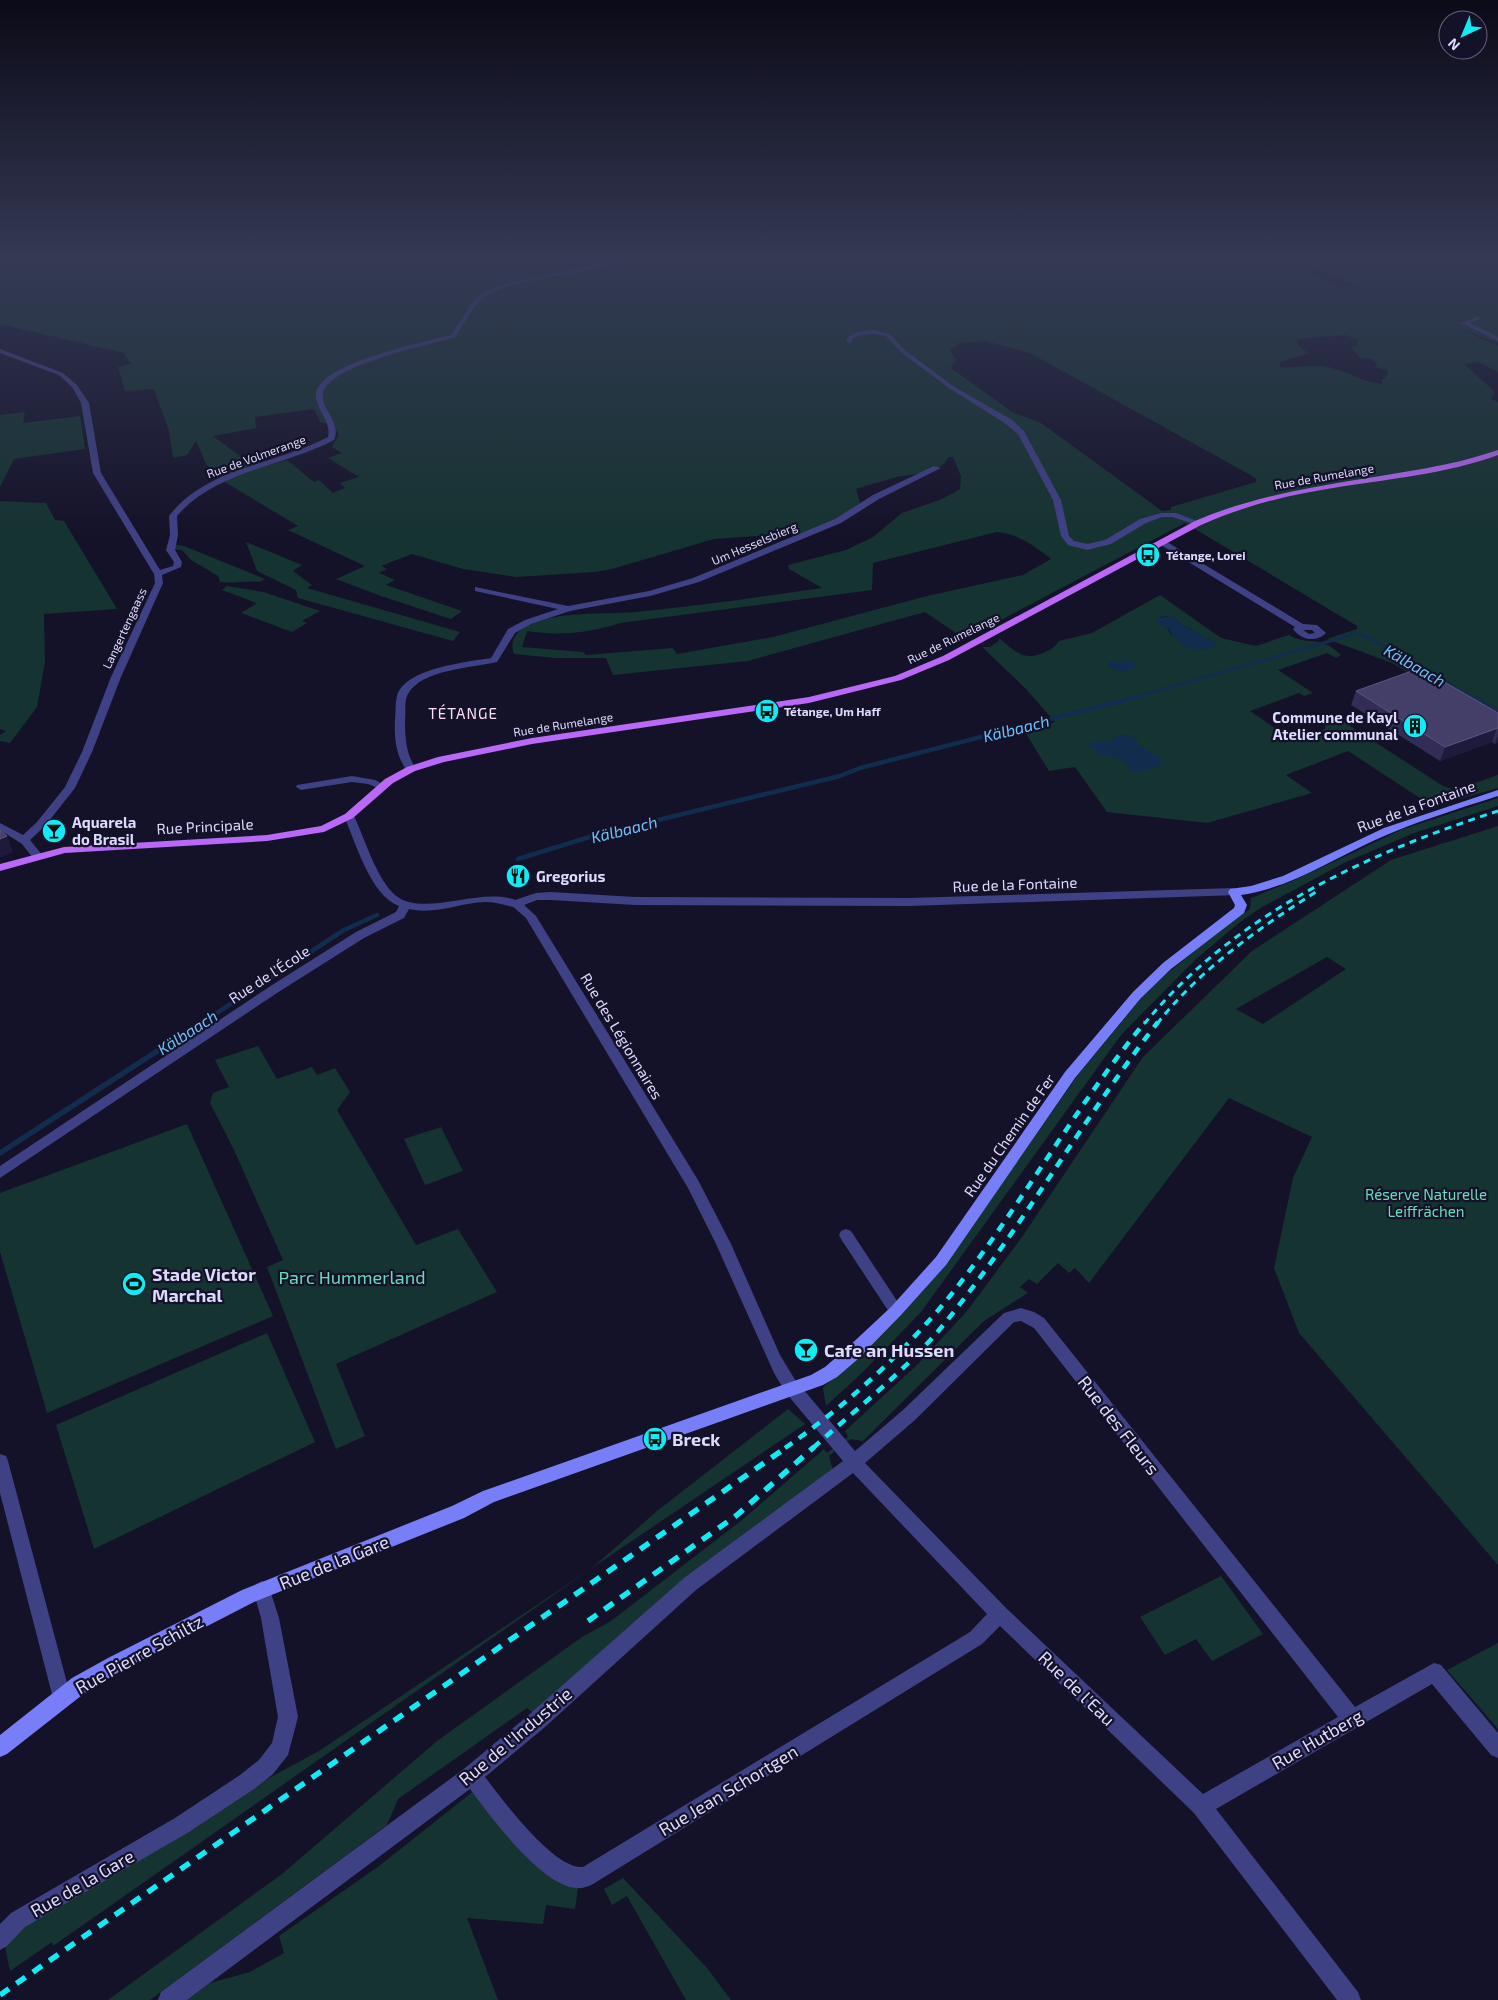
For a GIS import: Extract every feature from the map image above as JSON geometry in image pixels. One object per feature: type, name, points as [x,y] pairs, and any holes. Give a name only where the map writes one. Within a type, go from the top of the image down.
[{"type":"main road","name":"Rue de Rumelange","points":[[349,816],[380,786],[411,769],[464,753],[809,700],[898,678],[946,658],[1198,523],[1247,504],[1279,496],[1444,467],[1498,452]]},
{"type":"main road","name":"Rue de la Fontaine","points":[[1234,892],[1258,888],[1283,880],[1400,826],[1498,793]]},
{"type":"main road","name":"Rue Principale","points":[[0,868],[37,856],[90,847],[267,838],[324,829],[349,816]]},
{"type":"main road","name":"Rue du Chemin de Fer","points":[[792,1388],[817,1380],[830,1372],[896,1311],[955,1242],[1070,1075],[1117,1017],[1166,966],[1240,910],[1241,905],[1234,892]]},
{"type":"main road","name":"Rue de la Gare","points":[[262,1590],[450,1515],[489,1496],[792,1388]]},
{"type":"main road","name":"Rue Pierre Schiltz","points":[[0,1748],[62,1698],[115,1664],[262,1590]]},
{"type":"street","name":"Rue de Volmerange","points":[[158,574],[177,567],[178,562],[171,555],[169,548],[174,536],[172,516],[183,502],[222,480],[296,456],[330,438],[333,433],[332,425],[320,400],[320,391],[325,382],[335,374],[384,355],[405,349]]},
{"type":"street","points":[[901,349],[951,387],[1008,422],[1021,433],[1054,494],[1061,510],[1065,536],[1071,543],[1087,547],[1108,542],[1137,524],[1161,515],[1173,515],[1198,523]]},
{"type":"street","name":"Langertengaass","points":[[0,351],[61,374],[75,386],[85,403],[97,474],[158,574],[159,583],[116,677],[87,752],[70,788],[41,824],[25,839]]},
{"type":"street","name":"Um Hesselsbierg","points":[[411,769],[405,759],[400,732],[402,695],[404,690],[435,671],[494,660],[512,631],[528,622],[568,609],[650,593],[696,580],[838,522],[876,497],[937,468]]},
{"type":"street","points":[[1162,542],[1301,626]]},
{"type":"street","name":"Um Hesselsbierg","points":[[478,589],[568,609]]},
{"type":"street","points":[[302,787],[358,778],[369,779],[380,786]]},
{"type":"street","points":[[349,816],[380,882],[391,898],[406,905],[442,906],[490,897],[516,904]]},
{"type":"street","points":[[0,826],[25,839],[37,856]]},
{"type":"street","name":"Rue de la Fontaine","points":[[516,904],[536,897],[550,896],[635,901],[909,902],[1234,892]]},
{"type":"street","name":"Rue des Légionnaires","points":[[516,904],[530,916],[669,1146],[694,1183],[720,1234],[778,1365],[792,1388]]},
{"type":"street","name":"Rue de l'École","points":[[0,1172],[273,990],[360,935],[400,915],[406,905]]},
{"type":"street","points":[[846,1235],[896,1311]]},
{"type":"street","name":"Rue des Fleurs","points":[[854,1462],[909,1415],[1010,1317],[1019,1314],[1029,1316],[1039,1323],[1352,1719]]},
{"type":"street","name":"Rue de l'Eau","points":[[792,1388],[854,1462],[1000,1614],[1201,1806],[1350,2000]]},
{"type":"street","points":[[0,1461],[62,1698]]},
{"type":"street","name":"Rue de l'Industrie","points":[[169,2000],[472,1775],[538,1720],[690,1584],[854,1462]]},
{"type":"street","name":"Rue de la Gare","points":[[0,1939],[18,1920],[182,1825],[247,1782],[266,1767],[281,1748],[288,1716],[270,1618],[262,1590]]},
{"type":"street","name":"Rue Jean Schortgen","points":[[472,1775],[531,1846],[552,1866],[573,1878],[586,1877],[976,1638],[1000,1614]]},
{"type":"street","name":"Rue Hutberg","points":[[1201,1806],[1434,1672],[1498,1748]]},
{"type":"green space","points":[[108,349],[951,349],[956,360],[951,368],[1012,412],[1041,423],[1162,511],[1171,510],[1171,507],[1256,482],[1256,478],[1030,353],[1016,349],[1303,349],[1308,353],[1279,363],[1281,367],[1329,367],[1367,381],[1382,384],[1382,380],[1388,374],[1387,370],[1375,367],[1378,364],[1369,358],[1360,358],[1353,349],[1498,349],[1498,372],[1479,362],[1464,364],[1495,392],[1491,399],[1498,402],[1498,726],[1392,663],[1327,639],[1357,629],[1357,626],[1185,523],[965,639],[925,612],[748,661],[613,675],[606,658],[555,658],[514,654],[512,645],[514,637],[520,631],[527,626],[553,617],[659,610],[822,588],[789,569],[788,565],[846,550],[873,537],[902,513],[942,499],[960,489],[961,476],[953,457],[949,457],[938,468],[926,473],[897,477],[856,489],[861,506],[813,532],[714,539],[612,569],[595,572],[516,577],[463,569],[412,554],[381,566],[387,569],[379,573],[395,580],[386,585],[462,611],[451,619],[336,579],[365,566],[288,530],[298,526],[215,476],[206,464],[196,441],[187,455],[173,458],[169,431],[154,389],[125,391],[118,367],[131,364],[124,353]],"holes":[[[314,409],[320,422],[332,425],[339,434],[332,447],[342,453],[328,458],[359,477],[340,483],[345,488],[333,493],[319,480],[314,482],[287,460],[256,468],[213,436],[256,428],[255,417]],[[997,532],[1026,541],[1051,559],[1023,575],[927,596],[773,637],[677,654],[673,648],[586,655],[583,652],[522,647],[527,631],[550,633],[586,631],[620,623],[872,590],[873,563]]]},
{"type":"green space","points":[[25,412],[23,423],[80,416],[85,449],[14,459],[0,487],[0,415]]},
{"type":"green space","points":[[0,501],[46,503],[55,520],[64,521],[117,609],[44,614],[45,662],[37,707],[10,743],[0,741],[0,735],[6,731],[0,729]]},
{"type":"green space","points":[[246,542],[302,565],[293,571],[312,585],[307,588],[460,632],[453,641],[298,598],[296,590],[257,571]]},
{"type":"green space","points":[[171,544],[184,546],[265,579],[260,582],[220,582],[218,576],[191,560],[182,550],[169,549]]},
{"type":"green space","points":[[227,586],[263,592],[320,611],[302,621],[307,623],[292,632],[241,613],[257,603],[222,590]]},
{"type":"green space","points":[[1160,595],[1221,638],[1256,646],[1289,635],[1301,640],[1320,642],[1341,655],[1336,658],[1327,653],[1278,670],[1313,693],[1304,696],[1299,693],[1250,711],[1294,741],[1325,729],[1325,725],[1341,720],[1443,786],[1455,790],[1498,775],[1498,788],[1442,804],[1438,799],[1429,804],[1348,751],[1286,775],[1312,793],[1207,823],[1107,812],[1075,767],[1049,771],[1025,732],[1055,722],[1025,688],[982,647],[990,647],[999,641],[999,638],[1018,653],[1034,656],[1051,649],[1059,641],[1092,633]],"holes":[[[1160,617],[1175,618],[1182,625],[1217,644],[1172,636]]]},
{"type":"green space","points":[[1498,798],[1498,806],[1414,833],[1346,862],[1262,907],[1239,923],[1196,959],[1121,1035],[921,1312],[865,1370],[826,1406],[823,1388],[950,1257],[1078,1075],[1149,989],[1219,930],[1250,909],[1251,898],[1297,879],[1403,829]]},
{"type":"green space","name":"Réserve Naturelle Leiffrächen","points":[[1498,826],[1498,1565],[1299,1333],[1274,1268],[1293,1178],[1312,1137],[1229,1098],[1089,1283],[1075,1268],[1069,1273],[1058,1263],[1037,1284],[1029,1279],[1020,1287],[1028,1293],[984,1321],[863,1441],[850,1439],[829,1456],[833,1470],[533,1713],[527,1708],[398,1799],[387,1825],[150,2000],[108,2000],[282,1874],[437,1741],[582,1637],[611,1621],[742,1520],[824,1449],[827,1453],[848,1437],[845,1431],[917,1365],[967,1311],[1022,1237],[1143,1057],[1252,951],[1391,860]],"holes":[[[1327,957],[1346,969],[1263,1024],[1236,1009]]]},
{"type":"green space","name":"Parc Hummerland","points":[[258,1046],[277,1079],[312,1067],[317,1075],[335,1068],[350,1092],[337,1110],[416,1245],[458,1229],[497,1292],[336,1364],[365,1436],[336,1449],[267,1267],[283,1260],[234,1150],[210,1103],[213,1093],[229,1087],[215,1060]]},
{"type":"green space","name":"Stade Victor Marchal","points":[[187,1124],[273,1316],[47,1413],[0,1252],[0,1193]]},
{"type":"green space","points":[[441,1127],[463,1171],[425,1185],[404,1139]]},
{"type":"green space","points":[[267,1333],[315,1442],[94,1549],[56,1425]]},
{"type":"green space","points":[[788,1409],[805,1424],[592,1568],[657,1511]]},
{"type":"green space","points":[[592,1568],[53,1946],[52,1942],[10,1971],[3,1937],[182,1825],[319,1751]]},
{"type":"green space","points":[[1221,1576],[1263,1634],[1212,1661],[1196,1639],[1165,1655],[1140,1617]]},
{"type":"green space","points":[[1498,1643],[1498,1729],[1447,1670]]},
{"type":"green space","points":[[480,1786],[573,1878],[578,1889],[575,1909],[546,1905],[543,1924],[467,1918],[498,2000],[187,2000],[210,1983],[250,1972],[284,1953],[279,1936],[379,1866]]},
{"type":"green space","points":[[623,1878],[707,1968],[731,2000],[686,2000],[627,1896],[612,1905],[604,1889]]},
{"type":"water","points":[[1168,616],[1175,618],[1182,625],[1218,644],[1203,650],[1194,650],[1185,646],[1180,643],[1179,639],[1172,636],[1169,629],[1158,625],[1155,619]]},
{"type":"water","points":[[1109,661],[1121,662],[1133,661],[1136,666],[1129,670],[1121,671],[1114,670],[1107,665]]},
{"type":"water","points":[[1124,734],[1138,740],[1137,744],[1162,759],[1158,768],[1146,769],[1142,773],[1130,771],[1127,764],[1120,759],[1096,754],[1096,750],[1086,746],[1097,741],[1112,742],[1113,738]]},
{"type":"building","points":[[1420,668],[1498,713],[1498,728],[1445,747],[1356,691]]},
{"type":"building","points":[[0,830],[7,836],[0,839]]},
{"type":"waterway","name":"Kälbaach","points":[[1132,698],[1355,634],[1364,635],[1474,698]]},
{"type":"waterway","name":"Kälbaach","points":[[518,859],[596,835],[840,776],[860,768],[1137,697]]},
{"type":"waterway","name":"Kälbaach","points":[[1472,697],[1498,712]]},
{"type":"waterway","name":"Kälbaach","points":[[200,1024],[344,930],[377,915]]},
{"type":"waterway","name":"Kälbaach","points":[[0,1153],[202,1022]]},
{"type":"railway","points":[[1144,1024],[1180,985],[1219,950],[1305,892],[1399,847],[1498,811]]},
{"type":"railway","points":[[1157,1024],[1191,986],[1231,951],[1273,920],[1316,892]]},
{"type":"railway","points":[[785,1448],[853,1395],[896,1355],[936,1313],[979,1258],[1095,1088],[1145,1022]]},
{"type":"railway","points":[[813,1448],[895,1376],[940,1329],[997,1254],[1103,1098],[1158,1022]]},
{"type":"railway","points":[[0,1995],[787,1447]]},
{"type":"railway","points":[[588,1621],[737,1515],[814,1447]]},
{"type":"place","name":"Tétange, Lorei","points":[[1148,555]]},
{"type":"place","name":"Tétange, Um Haff","points":[[767,711]]},
{"type":"place","name":"Commune de Kayl Atelier communal","points":[[1415,726]]},
{"type":"place","name":"Aquarela do Brasil","points":[[54,831]]},
{"type":"place","name":"Gregorius","points":[[518,876]]},
{"type":"place","name":"Stade Victor Marchal","points":[[134,1284]]},
{"type":"place","name":"Cafe an Hussen","points":[[806,1350]]},
{"type":"place","name":"Breck","points":[[655,1439]]},
{"type":"district","name":"TÉTANGE","points":[[463,713]]}]
